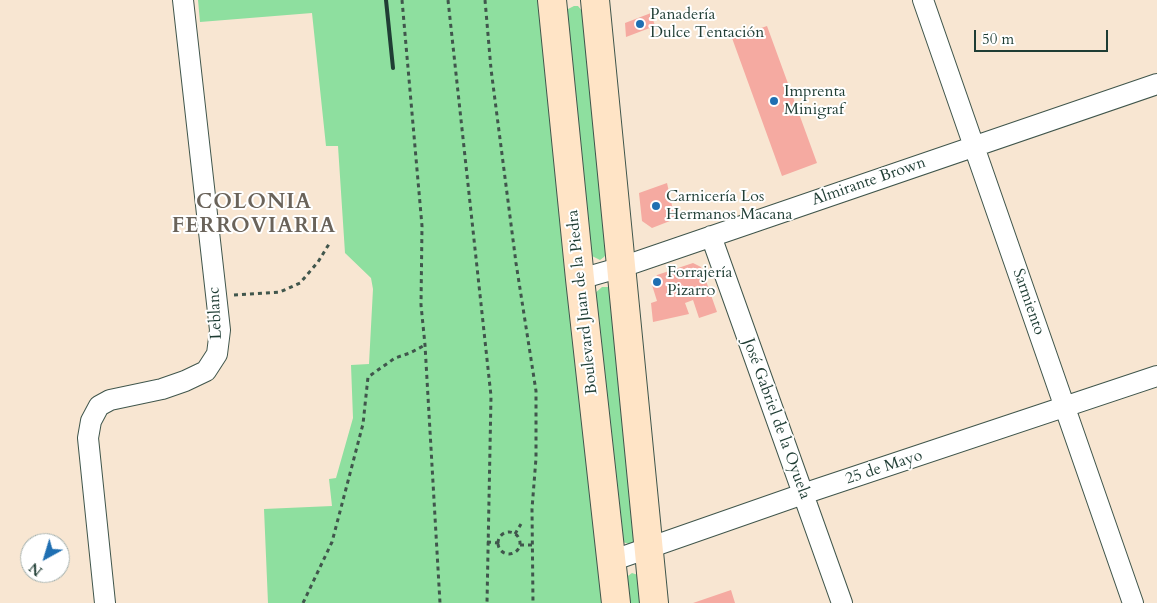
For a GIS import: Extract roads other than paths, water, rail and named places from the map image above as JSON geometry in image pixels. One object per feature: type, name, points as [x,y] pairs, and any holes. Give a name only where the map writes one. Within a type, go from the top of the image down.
[{"type":"main road","name":"Boulevard Juan de la Piedra","points":[[553,0],[580,279],[616,603]]},
{"type":"main road","points":[[595,0],[654,603]]},
{"type":"street","name":"Leblanc","points":[[105,603],[88,438],[91,422],[99,406],[110,400],[162,389],[186,381],[206,371],[217,354],[220,330],[183,0]]},
{"type":"street","name":"Sarmiento","points":[[923,0],[1133,603]]},
{"type":"street","name":"Almirante Brown","points":[[580,279],[622,267],[1157,84]]},
{"type":"street","name":"José Gabriel de la Oyuela","points":[[711,236],[842,603]]},
{"type":"street","name":"25 de Mayo","points":[[611,561],[803,494],[1157,376]]},
{"type":"railway","points":[[386,0],[393,68]]},
{"type":"place","name":"Panadería Dulce Tentación","points":[[640,24]]},
{"type":"place","name":"Imprenta Minigraf","points":[[774,101]]},
{"type":"place","name":"Carnicería Los Hermanos Macana","points":[[656,206]]},
{"type":"place","name":"Forrajería Pizarro","points":[[657,282]]},
{"type":"district","name":"COLONIA FERROVIARIA","points":[[254,215]]}]
